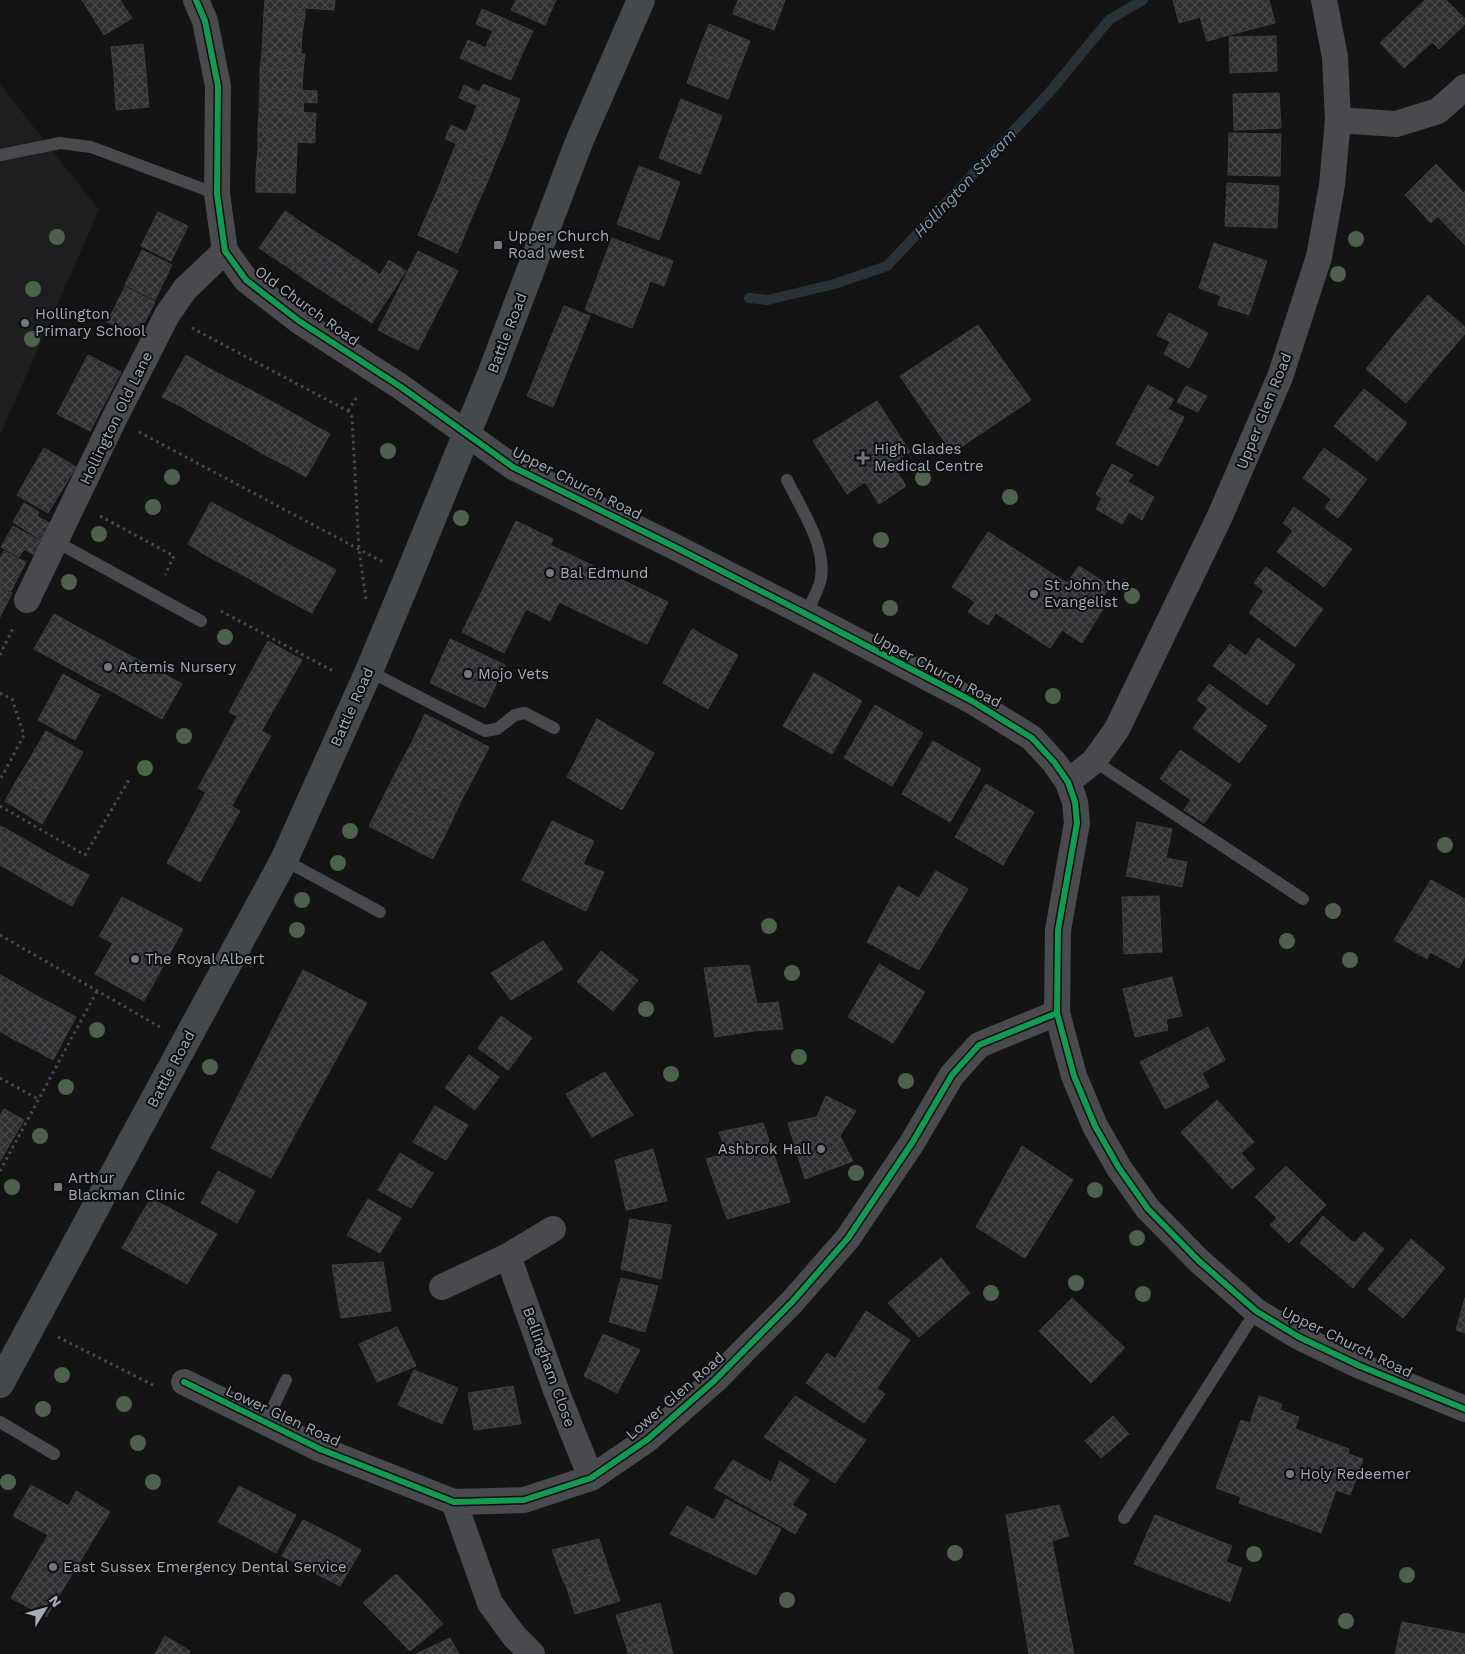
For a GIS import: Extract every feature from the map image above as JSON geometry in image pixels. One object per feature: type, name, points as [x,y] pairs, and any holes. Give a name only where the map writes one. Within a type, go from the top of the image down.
[{"type":"main road","name":"Battle Road","points":[[0,1384],[284,860],[409,576],[492,372],[579,142],[641,0]]},
{"type":"street","name":"Old Church Road","points":[[196,0],[205,21],[218,86],[217,194],[226,251],[246,280],[299,321],[468,433]]},
{"type":"street","name":"Upper Glen Road","points":[[1068,782],[1094,761],[1117,729],[1220,516],[1280,377],[1319,257],[1332,185],[1338,120],[1335,57],[1324,0]]},
{"type":"street","points":[[1338,120],[1396,124],[1438,111],[1465,87]]},
{"type":"street","name":"Hollington Old Lane","points":[[27,600],[114,419],[167,315],[185,289],[226,251]]},
{"type":"street","name":"Upper Church Road","points":[[468,433],[513,467],[673,546],[972,700],[1032,738],[1054,762],[1068,782],[1075,802],[1078,823],[1058,930],[1056,1013],[1074,1076],[1095,1126],[1119,1168],[1148,1208],[1192,1255],[1256,1311],[1299,1337],[1360,1366],[1465,1409]]},
{"type":"street","name":"Lower Glen Road","points":[[184,1382],[320,1449],[454,1502],[524,1500],[592,1478],[656,1433],[714,1381],[793,1302],[848,1238],[912,1143],[952,1075],[979,1045],[1056,1013]]},
{"type":"street","points":[[442,1287],[508,1256],[553,1229]]},
{"type":"street","name":"Bellingham Close","points":[[508,1256],[557,1393],[592,1478]]},
{"type":"street","points":[[454,1502],[490,1603],[514,1636],[532,1654]]},
{"type":"lane","points":[[0,154],[60,143],[90,147],[217,194]]},
{"type":"lane","points":[[786,480],[812,530],[821,555],[821,579],[806,614]]},
{"type":"lane","points":[[55,541],[201,621]]},
{"type":"lane","points":[[365,679],[485,731],[497,729],[515,715],[524,713],[554,728]]},
{"type":"lane","points":[[1094,761],[1303,899]]},
{"type":"lane","points":[[284,860],[380,912]]},
{"type":"lane","points":[[1124,1518],[1256,1311]]},
{"type":"lane","points":[[266,1422],[286,1380]]},
{"type":"lane","points":[[0,1422],[54,1454]]},
{"type":"path","points":[[167,315],[348,411],[352,417],[359,550],[366,600],[386,630]]},
{"type":"path","points":[[348,411],[358,396]]},
{"type":"path","points":[[114,419],[409,576]]},
{"type":"path","points":[[74,502],[174,556],[162,579]]},
{"type":"path","points":[[214,607],[365,679]]},
{"type":"path","points":[[0,693],[12,699],[24,736],[0,780]]},
{"type":"path","points":[[0,806],[84,855],[130,778]]},
{"type":"path","points":[[0,935],[186,1042]]},
{"type":"path","points":[[0,1171],[97,990]]},
{"type":"path","points":[[0,1078],[38,1099]]},
{"type":"path","points":[[34,1323],[67,1342],[162,1389],[184,1382]]},
{"type":"shaded area","name":"Hollington Primary School","points":[[0,84],[99,210],[0,435]]},
{"type":"building","points":[[82,0],[120,0],[132,18],[104,35]]},
{"type":"building","points":[[265,0],[335,0],[334,10],[305,8],[305,15],[264,12]]},
{"type":"building","points":[[516,0],[556,0],[545,25],[511,10]]},
{"type":"building","points":[[738,0],[785,0],[774,30],[733,14]]},
{"type":"building","points":[[1173,0],[1269,0],[1275,23],[1207,41],[1200,17],[1179,23]]},
{"type":"building","points":[[1425,0],[1446,0],[1465,19],[1465,24],[1439,49],[1432,42],[1404,68],[1380,43]]},
{"type":"building","points":[[482,9],[533,31],[521,56],[488,41],[493,31],[476,24]]},
{"type":"building","points":[[264,12],[305,15],[302,34],[263,31]]},
{"type":"building","points":[[709,24],[750,41],[739,69],[698,52]]},
{"type":"building","points":[[263,31],[302,34],[301,54],[262,52]]},
{"type":"building","points":[[1276,36],[1277,71],[1230,73],[1229,37]]},
{"type":"building","points":[[468,40],[486,48],[488,41],[521,56],[511,80],[460,58]]},
{"type":"building","points":[[143,44],[146,73],[114,76],[111,47]]},
{"type":"building","points":[[262,52],[305,54],[303,71],[260,69]]},
{"type":"building","points":[[698,52],[739,69],[728,99],[687,83]]},
{"type":"building","points":[[260,69],[303,71],[302,90],[260,88]]},
{"type":"building","points":[[146,73],[149,107],[116,110],[114,76]]},
{"type":"building","points":[[483,84],[520,99],[512,120],[459,98],[464,85],[479,92]]},
{"type":"building","points":[[260,88],[317,91],[317,103],[304,102],[303,114],[259,111]]},
{"type":"building","points":[[1279,93],[1281,128],[1234,130],[1233,94]]},
{"type":"building","points":[[681,99],[722,116],[712,143],[670,128]]},
{"type":"building","points":[[477,106],[512,120],[505,139],[470,124]]},
{"type":"building","points":[[259,111],[316,113],[315,132],[258,130]]},
{"type":"building","points":[[470,124],[505,139],[496,160],[445,139],[451,125],[466,132]]},
{"type":"building","points":[[670,128],[712,143],[700,174],[659,158]]},
{"type":"building","points":[[258,130],[315,132],[315,143],[297,142],[297,152],[258,150]]},
{"type":"building","points":[[1229,133],[1281,134],[1280,176],[1228,175]]},
{"type":"building","points":[[456,144],[496,160],[487,183],[447,166]]},
{"type":"building","points":[[258,150],[297,152],[296,171],[256,170]]},
{"type":"building","points":[[1436,164],[1463,192],[1431,223],[1405,195]]},
{"type":"building","points":[[447,166],[487,183],[477,205],[438,189]]},
{"type":"building","points":[[639,166],[680,182],[670,210],[628,194]]},
{"type":"building","points":[[256,170],[296,171],[295,193],[256,192]]},
{"type":"building","points":[[1227,183],[1279,186],[1277,228],[1225,226]]},
{"type":"building","points":[[438,189],[477,205],[467,229],[428,212]]},
{"type":"building","points":[[1465,191],[1465,245],[1438,217]]},
{"type":"building","points":[[628,194],[670,210],[659,240],[617,224]]},
{"type":"building","points":[[285,211],[317,233],[292,270],[259,248]]},
{"type":"building","points":[[158,212],[188,226],[171,261],[141,246]]},
{"type":"building","points":[[428,212],[467,229],[457,253],[418,235]]},
{"type":"building","points":[[317,233],[338,246],[312,284],[292,270]]},
{"type":"building","points":[[612,238],[673,261],[664,286],[650,281],[646,293],[598,275]]},
{"type":"building","points":[[1214,243],[1267,261],[1249,315],[1218,305],[1221,296],[1199,288]]},
{"type":"building","points":[[338,246],[357,259],[332,297],[312,284]]},
{"type":"building","points":[[142,250],[172,265],[155,300],[125,285]]},
{"type":"building","points":[[418,251],[458,271],[418,350],[378,330]]},
{"type":"building","points":[[357,259],[376,272],[352,310],[332,297]]},
{"type":"building","points":[[389,260],[406,271],[372,323],[352,310],[376,272],[380,275]]},
{"type":"building","points":[[598,275],[646,293],[632,328],[585,310]]},
{"type":"building","points":[[125,287],[155,302],[137,337],[107,322]]},
{"type":"building","points":[[1428,295],[1465,327],[1465,334],[1438,365],[1397,331]]},
{"type":"building","points":[[564,306],[590,316],[553,407],[527,396]]},
{"type":"building","points":[[1169,313],[1208,333],[1189,368],[1164,354],[1170,342],[1157,335]]},
{"type":"building","points":[[978,325],[1031,400],[952,453],[900,376]]},
{"type":"building","points":[[1397,331],[1438,365],[1406,403],[1366,369]]},
{"type":"building","points":[[88,355],[121,372],[90,431],[57,414]]},
{"type":"building","points":[[186,355],[205,366],[182,407],[162,397]]},
{"type":"building","points":[[205,366],[225,377],[202,419],[182,407]]},
{"type":"building","points":[[225,377],[247,388],[224,431],[202,419]]},
{"type":"building","points":[[1148,385],[1174,399],[1168,409],[1184,417],[1174,437],[1132,414]]},
{"type":"building","points":[[1186,386],[1207,396],[1198,412],[1177,402]]},
{"type":"building","points":[[247,388],[267,399],[243,442],[224,431]]},
{"type":"building","points":[[1364,389],[1407,423],[1377,461],[1334,426]]},
{"type":"building","points":[[267,399],[289,411],[265,455],[243,442]]},
{"type":"building","name":"High Glades Medical Centre","points":[[877,401],[910,452],[892,464],[906,486],[879,504],[865,482],[847,494],[813,441]]},
{"type":"building","points":[[289,411],[310,423],[287,466],[265,455]]},
{"type":"building","points":[[1132,414],[1174,437],[1158,466],[1116,444]]},
{"type":"building","points":[[310,423],[330,434],[306,477],[287,466]]},
{"type":"building","points":[[44,448],[76,467],[48,513],[17,495]]},
{"type":"building","points":[[1324,448],[1367,479],[1338,518],[1325,508],[1331,499],[1303,478]]},
{"type":"building","points":[[1112,464],[1133,475],[1128,482],[1154,497],[1142,520],[1129,512],[1122,524],[1096,509],[1102,498],[1096,494]]},
{"type":"building","points":[[211,502],[231,513],[207,556],[188,544]]},
{"type":"building","points":[[24,503],[39,512],[37,516],[51,524],[41,540],[13,522]]},
{"type":"building","points":[[1294,507],[1352,549],[1324,587],[1277,552],[1293,531],[1283,523]]},
{"type":"building","points":[[231,513],[253,525],[230,568],[207,556]]},
{"type":"building","name":"Bal Edmund","points":[[516,521],[553,539],[550,545],[668,602],[647,644],[559,602],[550,621],[526,609],[504,653],[462,632]]},
{"type":"building","points":[[253,525],[274,536],[250,579],[230,568]]},
{"type":"building","points":[[13,526],[42,542],[35,555],[24,549],[19,557],[1,547]]},
{"type":"building","name":"St John the Evangelist","points":[[988,532],[1067,583],[1079,566],[1110,586],[1098,605],[1103,609],[1082,643],[1062,630],[1050,648],[996,613],[988,625],[968,612],[975,602],[952,587]]},
{"type":"building","points":[[274,536],[295,548],[271,591],[250,579]]},
{"type":"building","points":[[295,548],[316,559],[293,603],[271,591]]},
{"type":"building","points":[[4,551],[26,562],[11,591],[0,586],[0,559]]},
{"type":"building","points":[[316,559],[336,570],[312,613],[293,603]]},
{"type":"building","points":[[1266,567],[1323,609],[1295,647],[1249,613],[1264,591],[1254,583]]},
{"type":"building","points":[[0,587],[12,593],[0,617]]},
{"type":"building","name":"Artemis Nursery","points":[[54,614],[182,684],[162,719],[34,649]]},
{"type":"building","points":[[692,629],[738,655],[708,709],[663,683]]},
{"type":"building","points":[[1258,638],[1295,665],[1267,705],[1213,666],[1230,644],[1246,656]]},
{"type":"building","name":"Mojo Vets","points":[[450,639],[505,665],[485,708],[430,683]]},
{"type":"building","points":[[268,641],[302,660],[262,730],[229,712]]},
{"type":"building","points":[[814,673],[862,701],[832,754],[783,726]]},
{"type":"building","points":[[63,674],[100,695],[87,718],[50,698]]},
{"type":"building","points":[[1209,684],[1267,726],[1239,763],[1193,728],[1208,708],[1197,700]]},
{"type":"building","points":[[50,698],[87,718],[75,740],[38,720]]},
{"type":"building","points":[[875,705],[923,733],[892,786],[844,758]]},
{"type":"building","points":[[425,714],[489,747],[476,773],[412,742]]},
{"type":"building","points":[[237,717],[271,736],[231,807],[198,788]]},
{"type":"building","points":[[597,719],[654,753],[622,810],[567,777]]},
{"type":"building","points":[[46,731],[83,752],[69,777],[32,755]]},
{"type":"building","points":[[933,741],[981,769],[950,822],[902,794]]},
{"type":"building","points":[[412,742],[476,773],[461,801],[398,768]]},
{"type":"building","points":[[1180,750],[1231,785],[1204,823],[1184,810],[1191,800],[1160,779]]},
{"type":"building","points":[[32,755],[69,777],[56,800],[18,778]]},
{"type":"building","points":[[398,768],[461,801],[448,829],[384,796]]},
{"type":"building","points":[[18,778],[56,800],[42,824],[5,801]]},
{"type":"building","points":[[986,784],[1034,812],[1003,865],[955,837]]},
{"type":"building","points":[[206,792],[240,811],[200,882],[167,863]]},
{"type":"building","points":[[384,796],[448,829],[433,859],[369,826]]},
{"type":"building","points":[[552,821],[594,841],[583,864],[604,872],[586,911],[522,880]]},
{"type":"building","points":[[1137,822],[1172,829],[1166,858],[1187,862],[1182,887],[1126,876]]},
{"type":"building","points":[[0,826],[10,831],[0,848]]},
{"type":"building","points":[[10,831],[36,846],[19,876],[0,865],[0,848]]},
{"type":"building","points":[[36,846],[62,861],[45,891],[19,876]]},
{"type":"building","points":[[62,861],[89,875],[72,906],[45,891]]},
{"type":"building","points":[[936,871],[968,889],[919,970],[867,942],[898,886],[919,898]]},
{"type":"building","points":[[1431,880],[1465,899],[1465,956],[1459,968],[1430,952],[1427,959],[1394,940]]},
{"type":"building","points":[[1159,896],[1162,952],[1124,954],[1122,897]]},
{"type":"building","name":"The Royal Albert","points":[[122,897],[183,929],[144,1001],[95,974],[113,943],[99,936]]},
{"type":"building","points":[[543,941],[563,969],[511,1000],[491,973]]},
{"type":"building","points":[[601,951],[638,980],[613,1011],[577,982]]},
{"type":"building","points":[[879,964],[925,992],[893,1043],[848,1017]]},
{"type":"building","points":[[749,965],[757,1004],[778,1002],[783,1029],[715,1037],[704,968]]},
{"type":"building","points":[[303,970],[367,1003],[271,1178],[211,1148]]},
{"type":"building","points":[[0,975],[13,982],[0,1005]]},
{"type":"building","points":[[1172,977],[1182,1016],[1166,1019],[1168,1030],[1135,1037],[1123,989]]},
{"type":"building","points":[[13,982],[35,995],[11,1038],[0,1031],[0,1005]]},
{"type":"building","points":[[35,995],[56,1006],[33,1049],[11,1038]]},
{"type":"building","points":[[56,1006],[76,1017],[53,1060],[33,1049]]},
{"type":"building","points":[[501,1016],[532,1038],[508,1070],[478,1048]]},
{"type":"building","points":[[1208,1027],[1225,1060],[1202,1073],[1209,1087],[1165,1109],[1140,1062]]},
{"type":"building","points":[[469,1055],[499,1077],[475,1110],[445,1088]]},
{"type":"building","points":[[605,1072],[633,1115],[592,1137],[566,1094]]},
{"type":"building","name":"Ashbrok Hall","points":[[826,1096],[856,1111],[840,1136],[853,1161],[805,1179],[788,1123],[817,1117]]},
{"type":"building","points":[[1217,1100],[1254,1142],[1241,1153],[1255,1169],[1232,1189],[1181,1132]]},
{"type":"building","points":[[435,1106],[468,1125],[446,1160],[413,1142]]},
{"type":"building","points":[[4,1109],[24,1120],[0,1161],[0,1116]]},
{"type":"building","points":[[763,1123],[790,1202],[727,1219],[706,1159],[727,1153],[719,1132]]},
{"type":"building","points":[[1022,1146],[1073,1180],[1025,1258],[976,1227]]},
{"type":"building","points":[[653,1149],[667,1201],[626,1210],[615,1160]]},
{"type":"building","points":[[400,1153],[433,1173],[411,1208],[378,1190]]},
{"type":"building","points":[[1286,1166],[1326,1205],[1289,1243],[1270,1225],[1277,1218],[1255,1197]]},
{"type":"building","points":[[218,1171],[255,1191],[237,1223],[201,1203]]},
{"type":"building","points":[[151,1198],[217,1234],[202,1259],[136,1223]]},
{"type":"building","points":[[368,1199],[401,1218],[380,1253],[347,1235]]},
{"type":"building","points":[[1323,1216],[1354,1243],[1364,1232],[1384,1249],[1353,1288],[1300,1243]]},
{"type":"building","points":[[630,1219],[671,1225],[661,1279],[621,1269]]},
{"type":"building","points":[[136,1223],[202,1259],[187,1284],[122,1248]]},
{"type":"building","points":[[1411,1239],[1445,1268],[1403,1318],[1368,1289]]},
{"type":"building","points":[[941,1258],[970,1293],[919,1337],[888,1303]]},
{"type":"building","points":[[383,1262],[391,1311],[341,1318],[332,1265]]},
{"type":"building","points":[[621,1278],[658,1286],[645,1332],[609,1322]]},
{"type":"building","points":[[1072,1298],[1125,1348],[1091,1383],[1039,1331]]},
{"type":"building","points":[[1465,1298],[1465,1333],[1456,1330]]},
{"type":"building","points":[[866,1311],[910,1340],[877,1388],[835,1359]]},
{"type":"building","points":[[397,1327],[416,1366],[377,1382],[359,1344]]},
{"type":"building","points":[[603,1334],[640,1350],[617,1393],[584,1376]]},
{"type":"building","points":[[827,1353],[885,1394],[864,1423],[806,1383]]},
{"type":"building","points":[[414,1370],[458,1388],[442,1424],[398,1405]]},
{"type":"building","points":[[513,1386],[521,1424],[474,1430],[468,1393]]},
{"type":"building","points":[[795,1396],[866,1440],[835,1483],[764,1437]]},
{"type":"building","name":"Holy Redeemer","points":[[1259,1396],[1282,1404],[1280,1410],[1299,1417],[1295,1429],[1349,1449],[1348,1454],[1363,1459],[1350,1495],[1336,1490],[1321,1533],[1239,1503],[1241,1497],[1216,1488],[1241,1420],[1250,1423]]},
{"type":"building","points":[[1113,1416],[1129,1434],[1101,1458],[1085,1441]]},
{"type":"building","points":[[733,1460],[771,1482],[780,1461],[809,1480],[792,1505],[807,1514],[795,1534],[714,1488]]},
{"type":"building","name":"East Sussex Emergency Dental Service","points":[[31,1485],[69,1506],[76,1491],[110,1512],[46,1617],[11,1598],[48,1535],[13,1516]]},
{"type":"building","points":[[239,1486],[266,1500],[246,1537],[218,1522]]},
{"type":"building","points":[[726,1499],[781,1529],[756,1575],[670,1534],[687,1506],[714,1520]]},
{"type":"building","points":[[266,1500],[296,1515],[276,1553],[246,1537]]},
{"type":"building","points":[[1059,1505],[1069,1536],[1052,1541],[1074,1654],[1029,1654],[1006,1515]]},
{"type":"building","points":[[1155,1515],[1232,1546],[1226,1562],[1242,1568],[1230,1602],[1134,1564]]},
{"type":"building","points":[[303,1520],[330,1533],[309,1570],[282,1556]]},
{"type":"building","points":[[330,1533],[361,1550],[340,1586],[309,1570]]},
{"type":"building","points":[[599,1539],[609,1570],[564,1583],[552,1550]]},
{"type":"building","points":[[609,1570],[620,1601],[575,1614],[565,1582]]},
{"type":"building","points":[[396,1574],[420,1598],[386,1626],[363,1603]]},
{"type":"building","points":[[420,1598],[443,1624],[410,1651],[386,1626]]},
{"type":"building","points":[[660,1603],[669,1638],[627,1649],[616,1615]]},
{"type":"building","points":[[1402,1622],[1465,1634],[1465,1654],[1395,1654]]},
{"type":"building","points":[[165,1636],[190,1651],[189,1654],[155,1654]]},
{"type":"building","points":[[450,1638],[459,1654],[416,1654]]},
{"type":"building","points":[[669,1638],[673,1654],[628,1654],[627,1649]]},
{"type":"waterway","name":"Hollington Stream","points":[[749,298],[768,300],[834,284],[887,266],[1049,93],[1109,20],[1143,0]]},
{"type":"cycle path","points":[[196,0],[205,21],[218,86],[217,194],[225,251],[246,280],[299,321],[401,387],[513,467],[806,614],[972,701],[1032,738],[1054,762],[1068,782],[1075,802],[1077,823],[1058,930],[1057,1013],[1074,1076],[1095,1126],[1119,1168],[1148,1209],[1199,1261],[1256,1311],[1299,1337],[1360,1366],[1465,1409]]},
{"type":"cycle path","points":[[184,1382],[320,1449],[454,1502],[524,1500],[591,1478],[648,1439],[714,1381],[793,1301],[848,1238],[912,1143],[952,1075],[979,1045],[1057,1013]]},
{"type":"place","name":"Upper Church Road west","points":[[498,245]]},
{"type":"place","name":"Hollington Primary School","points":[[25,323]]},
{"type":"place","name":"High Glades Medical Centre","points":[[863,458]]},
{"type":"place","name":"Bal Edmund","points":[[550,573]]},
{"type":"place","name":"St John the Evangelist","points":[[1034,594]]},
{"type":"place","name":"Artemis Nursery","points":[[108,667]]},
{"type":"place","name":"Mojo Vets","points":[[468,674]]},
{"type":"place","name":"The Royal Albert","points":[[135,959]]},
{"type":"place","name":"Ashbrok Hall","points":[[821,1149]]},
{"type":"place","name":"Arthur Blackman Clinic","points":[[58,1187]]},
{"type":"place","name":"Holy Redeemer","points":[[1290,1474]]},
{"type":"place","name":"East Sussex Emergency Dental Service","points":[[53,1567]]}]
